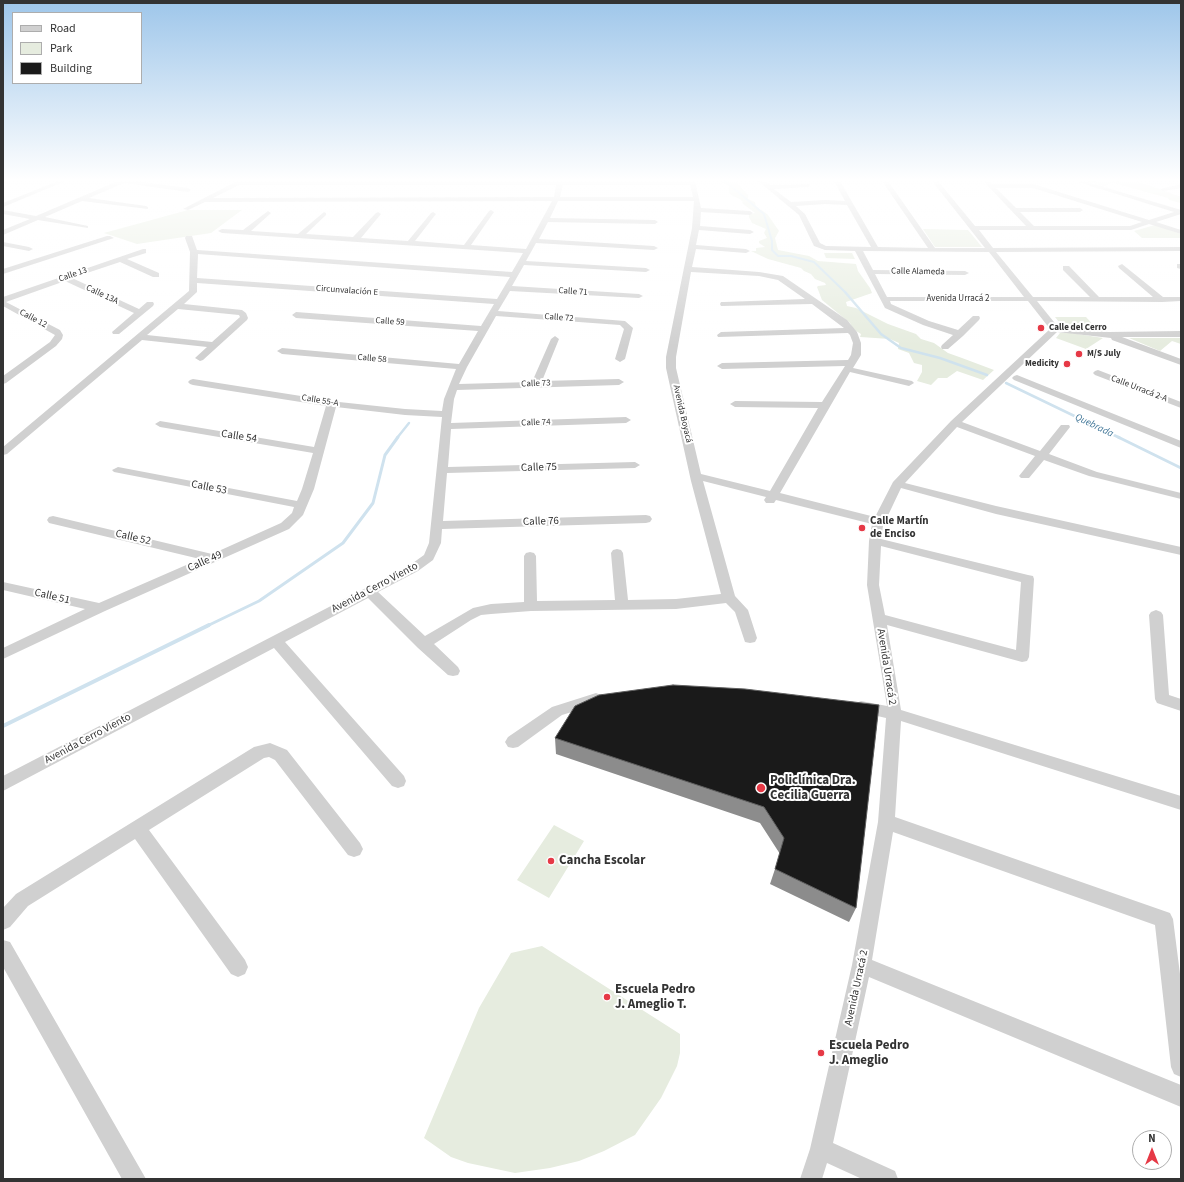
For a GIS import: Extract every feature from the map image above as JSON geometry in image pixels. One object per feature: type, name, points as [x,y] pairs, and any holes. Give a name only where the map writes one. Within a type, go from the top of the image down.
[{"type":"street","points":[[302,236],[528,251]]},
{"type":"street","points":[[355,240],[358,236]]},
{"type":"street","points":[[410,244],[416,236]]},
{"type":"street","points":[[466,247],[474,236]]},
{"type":"street","name":"Avenida Cerro Viento","points":[[3,784],[276,641],[422,563],[429,557],[437,526],[449,399],[462,367],[537,236]]},
{"type":"street","name":"Avenida Boyacá","points":[[694,236],[671,357],[671,368],[697,479],[729,598],[741,610],[750,638]]},
{"type":"street","points":[[814,236],[819,246],[830,248],[932,250],[1181,250]]},
{"type":"street","points":[[868,236],[876,249]]},
{"type":"street","points":[[923,236],[932,250]]},
{"type":"street","points":[[980,236],[1055,329],[1108,335],[1181,334]]},
{"type":"street","points":[[3,272],[110,238]]},
{"type":"street","points":[[4,449],[193,292],[194,252],[189,238]]},
{"type":"street","points":[[534,241],[654,248]]},
{"type":"street","points":[[3,244],[28,249]]},
{"type":"street","points":[[692,247],[746,251]]},
{"type":"street","points":[[858,249],[888,306],[926,323],[960,334]]},
{"type":"street","name":"Calle 13","points":[[3,302],[65,278],[143,251]]},
{"type":"street","points":[[194,252],[515,275]]},
{"type":"street","points":[[120,259],[156,275]]},
{"type":"street","points":[[522,263],[646,270]]},
{"type":"street","points":[[1122,266],[1162,300]]},
{"type":"street","points":[[1066,268],[1098,300]]},
{"type":"street","points":[[688,269],[770,275],[787,282],[844,322],[857,343],[856,355],[824,405],[771,497]]},
{"type":"street","name":"Calle Alameda","points":[[870,272],[965,273]]},
{"type":"street","name":"Calle 13A","points":[[65,278],[139,312]]},
{"type":"street","name":"Circunvalación E","points":[[194,280],[500,302]]},
{"type":"street","name":"Calle 71","points":[[508,288],[639,296]]},
{"type":"street","name":"Avenida Urracá 2","points":[[884,299],[1181,299]]},
{"type":"street","points":[[724,304],[814,301]]},
{"type":"street","name":"Calle 12","points":[[3,302],[58,332],[58,339],[3,381]]},
{"type":"street","points":[[116,332],[150,304]]},
{"type":"street","points":[[177,306],[242,313],[244,318],[200,358]]},
{"type":"street","name":"Calle 72","points":[[493,313],[626,324],[629,328],[620,359]]},
{"type":"street","name":"Calle 59","points":[[296,315],[484,329]]},
{"type":"street","points":[[945,347],[976,318]]},
{"type":"street","name":"Avenida Urracá 2","points":[[812,1179],[821,1149],[862,965],[886,822],[894,706],[873,585],[875,541],[878,524],[897,484],[955,423],[1055,329]]},
{"type":"street","points":[[721,335],[850,330]]},
{"type":"street","points":[[1108,335],[1181,362]]},
{"type":"street","points":[[140,337],[215,345]]},
{"type":"street","points":[[536,384],[555,339]]},
{"type":"street","name":"Calle 58","points":[[282,351],[462,367]]},
{"type":"street","points":[[722,366],[849,366],[909,383]]},
{"type":"street","name":"Calle Urracá 2-A","points":[[1098,373],[1181,405]]},
{"type":"street","points":[[1017,378],[1181,445]]},
{"type":"street","name":"Calle 55-A","points":[[193,382],[332,403],[405,412],[447,414]]},
{"type":"street","name":"Calle 73","points":[[453,388],[619,382]]},
{"type":"street","name":"Calle 49","points":[[3,654],[100,608],[285,526],[297,515],[308,489],[332,403]]},
{"type":"street","points":[[735,404],[824,405]]},
{"type":"street","name":"Calle 74","points":[[446,426],[626,420]]},
{"type":"street","points":[[955,423],[1093,474],[1181,496]]},
{"type":"street","name":"Calle 54","points":[[160,424],[318,451]]},
{"type":"street","points":[[1025,476],[1040,455],[1066,427]]},
{"type":"street","name":"Calle 75","points":[[443,470],[635,465]]},
{"type":"street","name":"Calle 53","points":[[118,470],[301,505]]},
{"type":"street","points":[[697,479],[878,524]]},
{"type":"street","points":[[897,484],[996,510],[1181,550]]},
{"type":"street","name":"Calle 76","points":[[437,526],[646,519]]},
{"type":"street","name":"Calle 52","points":[[53,520],[170,546],[213,558]]},
{"type":"street","points":[[875,541],[1028,579],[1022,656],[878,618]]},
{"type":"street","points":[[617,553],[622,605]]},
{"type":"street","points":[[530,556],[531,606]]},
{"type":"street","name":"Calle 51","points":[[3,586],[100,608]]},
{"type":"street","points":[[369,591],[453,671]]},
{"type":"street","points":[[423,644],[478,611],[531,606],[676,604],[729,598]]},
{"type":"street","points":[[1156,615],[1162,699],[1181,704]]},
{"type":"street","points":[[276,641],[398,781]]},
{"type":"street","points":[[513,742],[557,711],[613,695]]},
{"type":"street","points":[[846,704],[893,713],[1181,803]]},
{"type":"street","points":[[3,921],[22,900],[260,752],[270,750],[281,755],[354,849]]},
{"type":"street","points":[[886,822],[1164,919],[1181,1067]]},
{"type":"street","points":[[137,828],[238,967]]},
{"type":"street","points":[[3,949],[135,1179]]},
{"type":"street","points":[[862,965],[1181,1096]]},
{"type":"street","points":[[821,1149],[887,1179]]},
{"type":"green space","points":[[113,236],[190,236],[137,244]]},
{"type":"green space","points":[[766,236],[776,236],[775,238],[778,250],[809,256],[818,261],[856,264],[858,271],[872,293],[846,302],[847,306],[856,308],[888,324],[916,334],[921,339],[934,343],[948,353],[994,370],[983,380],[957,371],[947,378],[938,378],[931,385],[917,381],[922,372],[922,365],[914,363],[909,353],[898,349],[899,343],[890,339],[860,337],[861,334],[853,329],[850,323],[822,300],[817,287],[826,285],[825,283],[815,279],[811,274],[801,268],[768,259],[751,251],[756,251],[756,248],[765,247],[759,243],[759,241],[767,238]]},
{"type":"green space","points":[[928,236],[973,236],[982,247],[935,247]]},
{"type":"green space","points":[[1140,236],[1181,236],[1181,238],[1142,238]]},
{"type":"green space","points":[[824,253],[852,253],[855,259],[826,258]]},
{"type":"green space","points":[[1055,317],[1086,317],[1099,331],[1063,324]]},
{"type":"green space","points":[[1060,333],[1071,333],[1103,338],[1086,349],[1056,338]]},
{"type":"green space","points":[[1129,338],[1181,338],[1181,344],[1172,341],[1160,351]]},
{"type":"green space","name":"Cancha Escolar","points":[[554,825],[584,841],[549,898],[517,880]]},
{"type":"green space","points":[[542,946],[680,1034],[680,1053],[677,1066],[661,1098],[635,1135],[604,1151],[579,1161],[550,1168],[515,1173],[468,1163],[451,1157],[424,1138],[479,1008],[511,953]]},
{"type":"building","name":"Policlínica Dra. Cecilia Guerra","points":[[673,685],[745,689],[879,705],[856,908],[775,869],[784,838],[764,807],[555,738],[575,706],[599,695]]},
{"type":"waterway","points":[[771,236],[772,250],[778,256],[791,256],[814,262],[845,292]]},
{"type":"waterway","points":[[845,292],[881,334],[901,348],[940,358],[987,375]]},
{"type":"waterway","name":"Quebrada","points":[[1006,383],[1120,438]]},
{"type":"waterway","points":[[397,438],[409,423]]},
{"type":"waterway","points":[[207,626],[259,601],[343,543],[373,503],[385,455],[398,437]]},
{"type":"waterway","name":"Quebrada","points":[[1118,437],[1181,468]]},
{"type":"waterway","points":[[3,726],[209,625]]},
{"type":"place","name":"Calle del Cerro","points":[[1041,328]]},
{"type":"place","name":"M/S July","points":[[1079,354]]},
{"type":"place","name":"Medicity","points":[[1067,364]]},
{"type":"place","name":"Calle Martín de Enciso","points":[[862,528]]},
{"type":"place","name":"Policlínica Dra. Cecilia Guerra","points":[[761,788]]},
{"type":"place","name":"Cancha Escolar","points":[[551,861]]},
{"type":"place","name":"Escuela Pedro J. Ameglio T.","points":[[607,997]]},
{"type":"place","name":"Escuela Pedro J. Ameglio","points":[[821,1053]]}]
